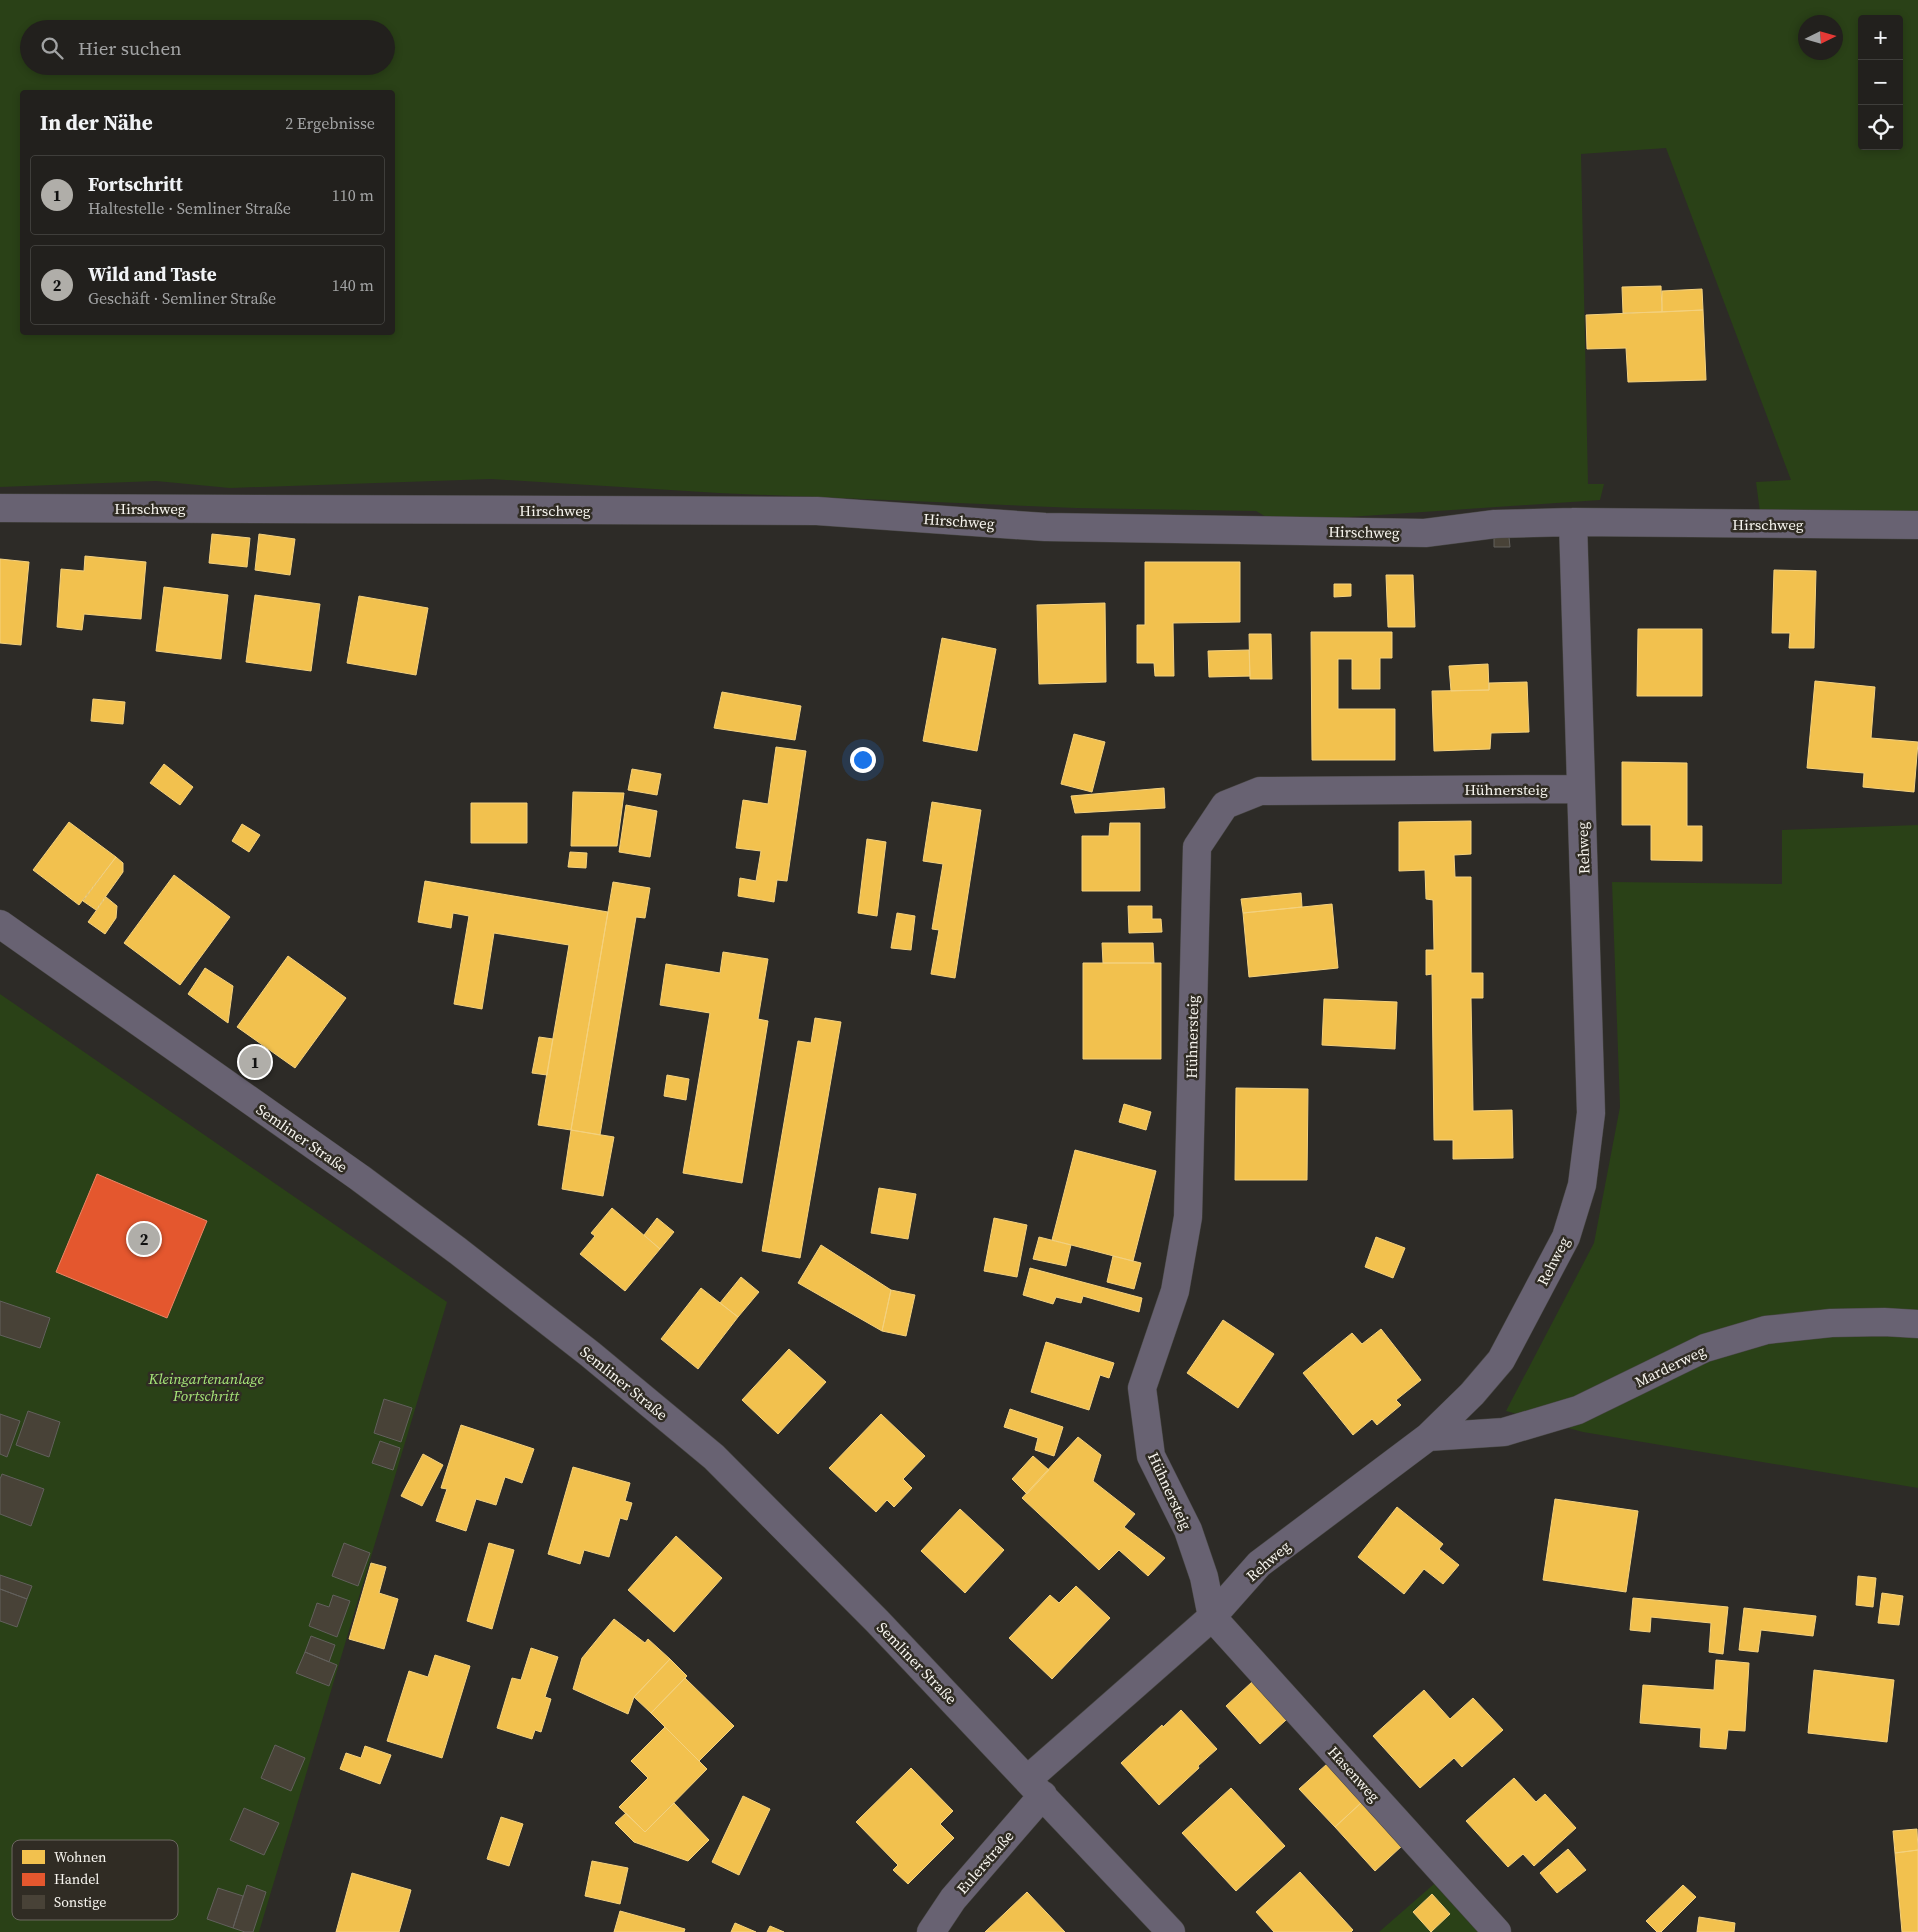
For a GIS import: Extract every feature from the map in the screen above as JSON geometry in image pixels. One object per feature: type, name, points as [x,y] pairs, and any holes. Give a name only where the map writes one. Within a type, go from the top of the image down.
[{"type":"street","name":"Hirschweg","points":[[0,508],[817,512],[1045,527],[1425,533],[1495,524],[1573,522],[1918,525]]},
{"type":"street","name":"Rehweg","points":[[1036,1787],[1212,1617],[1259,1564],[1428,1437],[1472,1394],[1502,1360],[1566,1237],[1582,1185],[1591,1113],[1573,522]]},
{"type":"street","name":"Hühnersteig","points":[[1212,1617],[1204,1577],[1188,1530],[1151,1456],[1142,1388],[1174,1291],[1188,1217],[1197,847],[1225,805],[1260,791],[1580,789]]},
{"type":"street","name":"Semliner Straße","points":[[0,924],[360,1178],[451,1245],[583,1349],[707,1451],[877,1621],[1036,1787],[1171,1932]]},
{"type":"street","name":"Marderweg","points":[[1428,1437],[1504,1432],[1578,1410],[1705,1348],[1766,1330],[1831,1323],[1884,1322],[1918,1324]]},
{"type":"street","name":"Hasenweg","points":[[1212,1617],[1497,1932]]},
{"type":"street","name":"Eulerstraße","points":[[931,1932],[953,1899],[1036,1787]]},
{"type":"green space","points":[[0,0],[1918,0],[1918,512],[1760,512],[1756,482],[1791,480],[1666,148],[1581,154],[1588,484],[1604,484],[1600,500],[1275,522],[1256,511],[1076,508],[719,493],[491,479],[230,488],[156,481],[0,487]]},
{"type":"green space","points":[[1918,825],[1918,1488],[1583,1432],[1506,1411],[1594,1243],[1620,1107],[1612,882],[1782,884],[1782,830]]},
{"type":"green space","name":"Kleingartenanlage Fortschritt","points":[[0,994],[447,1302],[259,1932],[0,1932]]},
{"type":"green space","points":[[1434,1884],[1478,1932],[1379,1932]]},
{"type":"building: Wohnen","points":[[1661,286],[1662,312],[1623,313],[1622,287]]},
{"type":"building: Wohnen","points":[[1702,289],[1703,310],[1662,312],[1662,291]]},
{"type":"building: Wohnen","points":[[1703,310],[1706,380],[1628,382],[1626,348],[1587,349],[1586,315]]},
{"type":"building: Wohnen","points":[[212,534],[250,538],[247,567],[209,563]]},
{"type":"building: Wohnen","points":[[259,534],[295,539],[290,575],[255,570]]},
{"type":"building: Wohnen","points":[[85,556],[146,562],[141,619],[84,614],[82,630],[57,627],[61,569],[84,571]]},
{"type":"building: Wohnen","points":[[0,559],[29,562],[21,645],[0,643]]},
{"type":"building: Wohnen","points":[[1145,562],[1240,562],[1240,622],[1173,623],[1174,676],[1155,676],[1154,663],[1137,663],[1137,625],[1145,625]]},
{"type":"building: Wohnen","points":[[1774,570],[1816,571],[1814,648],[1789,648],[1790,633],[1772,633]]},
{"type":"building: Wohnen","points":[[1386,575],[1413,575],[1415,627],[1388,627]]},
{"type":"building: Wohnen","points":[[1334,584],[1351,584],[1351,596],[1334,597]]},
{"type":"building: Wohnen","points":[[164,587],[228,595],[221,659],[156,651]]},
{"type":"building: Wohnen","points":[[255,595],[320,604],[311,671],[246,662]]},
{"type":"building: Wohnen","points":[[359,596],[428,608],[416,675],[347,663]]},
{"type":"building: Wohnen","points":[[1105,603],[1106,682],[1039,684],[1037,605]]},
{"type":"building: Wohnen","points":[[1638,629],[1702,629],[1702,696],[1637,696]]},
{"type":"building: Wohnen","points":[[1311,632],[1392,632],[1392,658],[1380,658],[1380,689],[1352,689],[1352,659],[1338,659],[1338,709],[1395,709],[1395,760],[1312,760]]},
{"type":"building: Wohnen","points":[[1249,634],[1271,634],[1272,679],[1250,679]]},
{"type":"building: Wohnen","points":[[942,638],[996,649],[977,751],[923,741]]},
{"type":"building: Wohnen","points":[[1249,650],[1250,676],[1209,677],[1208,651]]},
{"type":"building: Wohnen","points":[[1488,664],[1489,690],[1451,691],[1449,666]]},
{"type":"building: Wohnen","points":[[1815,681],[1875,687],[1871,738],[1918,742],[1914,792],[1863,787],[1864,773],[1807,768]]},
{"type":"building: Wohnen","points":[[1527,682],[1529,732],[1491,733],[1490,749],[1434,751],[1432,691],[1489,690],[1489,683]]},
{"type":"building: Wohnen","points":[[722,692],[801,706],[795,740],[714,728]]},
{"type":"building: Wohnen","points":[[93,699],[125,702],[123,724],[91,721]]},
{"type":"building: Wohnen","points":[[1074,734],[1105,742],[1092,792],[1061,784]]},
{"type":"building: Wohnen","points":[[776,747],[806,751],[787,881],[777,880],[774,902],[738,896],[740,878],[756,881],[761,851],[736,848],[743,800],[768,804]]},
{"type":"building: Wohnen","points":[[1622,762],[1687,763],[1687,826],[1702,826],[1702,861],[1651,860],[1651,825],[1622,825]]},
{"type":"building: Wohnen","points":[[164,764],[193,787],[180,805],[150,783]]},
{"type":"building: Wohnen","points":[[632,769],[661,774],[657,795],[628,790]]},
{"type":"building: Wohnen","points":[[1164,788],[1165,808],[1075,813],[1071,796]]},
{"type":"building: Wohnen","points":[[573,792],[624,793],[617,846],[571,846]]},
{"type":"building: Wohnen","points":[[932,802],[981,810],[955,978],[931,974],[939,930],[932,929],[943,864],[923,861]]},
{"type":"building: Wohnen","points":[[471,803],[527,803],[527,843],[471,843]]},
{"type":"building: Wohnen","points":[[626,805],[657,811],[650,857],[619,852]]},
{"type":"building: Wohnen","points":[[1471,821],[1471,854],[1454,855],[1455,877],[1471,877],[1471,973],[1483,973],[1483,998],[1471,998],[1473,1111],[1512,1110],[1513,1158],[1453,1159],[1453,1140],[1434,1140],[1432,974],[1426,975],[1426,950],[1434,950],[1433,900],[1426,899],[1425,870],[1399,871],[1399,822]]},
{"type":"building: Wohnen","points":[[69,822],[116,857],[79,905],[33,870]]},
{"type":"building: Wohnen","points":[[1110,823],[1140,823],[1140,891],[1082,891],[1082,836],[1109,836]]},
{"type":"building: Wohnen","points":[[242,824],[260,835],[249,852],[232,841]]},
{"type":"building: Wohnen","points":[[867,839],[886,842],[877,916],[858,913]]},
{"type":"building: Wohnen","points":[[570,852],[587,853],[586,868],[568,867]]},
{"type":"building: Wohnen","points":[[116,857],[123,863],[123,872],[96,910],[83,901]]},
{"type":"building: Wohnen","points":[[174,875],[230,917],[180,985],[124,943]]},
{"type":"building: Wohnen","points":[[425,881],[608,912],[571,1130],[538,1125],[569,945],[494,933],[482,1009],[454,1004],[469,916],[453,913],[451,928],[418,922]]},
{"type":"building: Wohnen","points":[[613,882],[650,888],[645,918],[636,917],[600,1135],[571,1130]]},
{"type":"building: Wohnen","points":[[1301,893],[1302,907],[1243,913],[1241,899]]},
{"type":"building: Wohnen","points":[[106,897],[117,906],[116,918],[105,934],[88,922]]},
{"type":"building: Wohnen","points":[[1332,904],[1338,968],[1249,977],[1243,913]]},
{"type":"building: Wohnen","points":[[1128,906],[1152,906],[1152,919],[1161,919],[1162,932],[1129,933]]},
{"type":"building: Wohnen","points":[[897,913],[915,916],[911,950],[891,948]]},
{"type":"building: Wohnen","points":[[1102,943],[1153,943],[1154,963],[1103,963]]},
{"type":"building: Wohnen","points":[[723,952],[768,959],[758,1019],[768,1021],[742,1183],[683,1173],[710,1013],[660,1005],[666,964],[720,973]]},
{"type":"building: Wohnen","points":[[288,956],[346,998],[295,1068],[237,1027]]},
{"type":"building: Wohnen","points":[[1083,963],[1161,963],[1161,1059],[1083,1059]]},
{"type":"building: Wohnen","points":[[205,968],[233,986],[228,1023],[188,994]]},
{"type":"building: Wohnen","points":[[1324,999],[1397,1002],[1395,1049],[1322,1045]]},
{"type":"building: Wohnen","points":[[815,1018],[841,1022],[800,1258],[762,1251],[798,1041],[811,1043]]},
{"type":"building: Wohnen","points":[[539,1037],[553,1039],[547,1075],[532,1073]]},
{"type":"building: Wohnen","points":[[667,1075],[689,1079],[686,1100],[664,1096]]},
{"type":"building: Wohnen","points":[[1236,1088],[1308,1089],[1307,1180],[1235,1180]]},
{"type":"building: Wohnen","points":[[1124,1104],[1151,1112],[1146,1130],[1119,1122]]},
{"type":"building: Wohnen","points":[[571,1130],[614,1137],[603,1196],[562,1189]]},
{"type":"building: Wohnen","points":[[1075,1150],[1156,1171],[1133,1261],[1052,1240]]},
{"type":"building: Wohnen","points":[[879,1188],[916,1194],[908,1239],[871,1233]]},
{"type":"building: Wohnen","points":[[612,1208],[660,1249],[625,1291],[580,1254],[595,1236],[591,1233]]},
{"type":"building: Wohnen","points":[[657,1218],[674,1232],[660,1249],[644,1235]]},
{"type":"building: Wohnen","points":[[994,1218],[1027,1225],[1017,1277],[984,1271]]},
{"type":"building: Wohnen","points":[[1039,1237],[1071,1245],[1066,1266],[1033,1259]]},
{"type":"building: Wohnen","points":[[1376,1237],[1405,1248],[1393,1278],[1365,1267]]},
{"type":"building: Wohnen","points":[[821,1245],[891,1290],[882,1331],[798,1283]]},
{"type":"building: Wohnen","points":[[1113,1256],[1141,1263],[1134,1289],[1107,1282]]},
{"type":"building: Wohnen","points":[[1030,1268],[1142,1298],[1139,1312],[1083,1296],[1081,1303],[1056,1297],[1053,1304],[1023,1295]]},
{"type":"building: Wohnen","points":[[741,1277],[759,1292],[738,1317],[720,1303]]},
{"type":"building: Wohnen","points":[[701,1288],[738,1317],[698,1369],[661,1339]]},
{"type":"building: Wohnen","points":[[891,1290],[915,1295],[906,1336],[882,1331]]},
{"type":"building: Wohnen","points":[[1223,1320],[1274,1354],[1238,1408],[1187,1373]]},
{"type":"building: Wohnen","points":[[1381,1329],[1421,1380],[1396,1400],[1401,1405],[1377,1425],[1372,1419],[1353,1435],[1303,1373],[1352,1333],[1362,1344]]},
{"type":"building: Wohnen","points":[[1046,1342],[1114,1363],[1109,1378],[1100,1375],[1089,1410],[1031,1392]]},
{"type":"building: Wohnen","points":[[789,1349],[826,1382],[778,1434],[742,1400]]},
{"type":"building: Wohnen","points":[[1010,1409],[1063,1427],[1054,1456],[1035,1450],[1038,1438],[1004,1427]]},
{"type":"building: Wohnen","points":[[881,1414],[925,1456],[903,1479],[912,1488],[894,1507],[887,1500],[876,1512],[829,1468]]},
{"type":"building: Wohnen","points":[[461,1425],[534,1449],[522,1483],[505,1477],[496,1505],[476,1499],[466,1531],[436,1521],[447,1489],[441,1488]]},
{"type":"building: Wohnen","points":[[1078,1437],[1101,1455],[1093,1481],[1135,1514],[1124,1527],[1165,1558],[1148,1576],[1119,1550],[1099,1570],[1022,1498]]},
{"type":"building: Wohnen","points":[[423,1454],[443,1465],[422,1506],[401,1496]]},
{"type":"building: Wohnen","points":[[1033,1456],[1049,1470],[1027,1494],[1012,1479]]},
{"type":"building: Wohnen","points":[[573,1467],[630,1483],[625,1501],[632,1503],[627,1520],[620,1518],[609,1557],[584,1550],[580,1564],[548,1554]]},
{"type":"building: Wohnen","points":[[1555,1499],[1638,1511],[1626,1592],[1543,1580]]},
{"type":"building: Wohnen","points":[[1397,1507],[1443,1544],[1439,1549],[1459,1565],[1443,1584],[1424,1569],[1404,1594],[1358,1557]]},
{"type":"building: Wohnen","points":[[960,1509],[1004,1550],[965,1593],[921,1551]]},
{"type":"building: Wohnen","points":[[676,1536],[722,1578],[674,1632],[628,1590]]},
{"type":"building: Wohnen","points":[[489,1543],[514,1550],[492,1629],[467,1621]]},
{"type":"building: Wohnen","points":[[371,1563],[386,1567],[379,1593],[398,1599],[384,1649],[349,1639]]},
{"type":"building: Wohnen","points":[[1858,1576],[1876,1578],[1873,1607],[1856,1605]]},
{"type":"building: Wohnen","points":[[1076,1586],[1110,1618],[1052,1679],[1009,1638],[1050,1595],[1059,1603]]},
{"type":"building: Wohnen","points":[[1882,1593],[1903,1596],[1899,1625],[1878,1623]]},
{"type":"building: Wohnen","points":[[1633,1598],[1728,1607],[1723,1654],[1709,1652],[1711,1623],[1651,1617],[1650,1632],[1630,1630]]},
{"type":"building: Wohnen","points":[[1744,1608],[1816,1616],[1813,1636],[1761,1630],[1758,1652],[1739,1650]]},
{"type":"building: Wohnen","points":[[614,1619],[645,1643],[648,1639],[670,1659],[634,1697],[628,1714],[573,1689],[582,1658]]},
{"type":"building: Wohnen","points":[[531,1648],[558,1657],[545,1697],[551,1699],[541,1732],[535,1730],[532,1739],[497,1728],[512,1678],[521,1680]]},
{"type":"building: Wohnen","points":[[435,1655],[470,1666],[442,1758],[387,1741],[409,1671],[428,1677]]},
{"type":"building: Wohnen","points":[[670,1659],[687,1676],[651,1713],[634,1697]]},
{"type":"building: Wohnen","points":[[1716,1660],[1749,1663],[1745,1731],[1728,1730],[1726,1749],[1700,1747],[1701,1728],[1640,1723],[1643,1685],[1714,1690]]},
{"type":"building: Wohnen","points":[[1814,1670],[1894,1680],[1887,1742],[1808,1733]]},
{"type":"building: Wohnen","points":[[685,1678],[734,1726],[699,1761],[651,1713]]},
{"type":"building: Wohnen","points":[[1252,1682],[1286,1720],[1260,1744],[1226,1706]]},
{"type":"building: Wohnen","points":[[1424,1690],[1450,1719],[1473,1698],[1503,1730],[1462,1767],[1454,1758],[1420,1788],[1373,1736]]},
{"type":"building: Wohnen","points":[[1181,1710],[1217,1749],[1159,1805],[1121,1763]]},
{"type":"building: Wohnen","points":[[665,1727],[707,1769],[645,1832],[619,1807],[648,1778],[631,1761]]},
{"type":"building: Wohnen","points":[[365,1746],[391,1755],[380,1784],[340,1769],[346,1753],[361,1758]]},
{"type":"building: Wohnen","points":[[1327,1764],[1362,1802],[1335,1827],[1299,1789]]},
{"type":"building: Wohnen","points":[[911,1768],[953,1811],[940,1824],[954,1838],[908,1884],[893,1870],[898,1865],[856,1822]]},
{"type":"building: Wohnen","points":[[1514,1778],[1536,1802],[1545,1794],[1576,1828],[1534,1866],[1523,1854],[1508,1867],[1466,1821]]},
{"type":"building: Wohnen","points":[[1231,1788],[1285,1846],[1236,1891],[1182,1833]]},
{"type":"building: Wohnen","points":[[743,1796],[770,1809],[739,1875],[712,1862]]},
{"type":"building: Wohnen","points":[[1362,1802],[1403,1845],[1375,1871],[1335,1827]]},
{"type":"building: Wohnen","points":[[674,1803],[709,1840],[688,1861],[634,1842],[615,1823],[626,1813],[645,1832]]},
{"type":"building: Wohnen","points":[[501,1817],[523,1824],[509,1866],[487,1859]]},
{"type":"building: Wohnen","points":[[1917,1829],[1918,1850],[1895,1853],[1893,1831]]},
{"type":"building: Wohnen","points":[[1568,1849],[1586,1870],[1557,1893],[1540,1873]]},
{"type":"building: Wohnen","points":[[1918,1850],[1918,1932],[1902,1932],[1895,1853]]},
{"type":"building: Wohnen","points":[[592,1861],[628,1868],[620,1904],[585,1896]]},
{"type":"building: Wohnen","points":[[1300,1872],[1353,1930],[1351,1932],[1274,1932],[1256,1912]]},
{"type":"building: Wohnen","points":[[352,1873],[411,1890],[399,1932],[336,1932]]},
{"type":"building: Wohnen","points":[[1683,1885],[1696,1897],[1661,1932],[1657,1932],[1646,1921]]},
{"type":"building: Wohnen","points":[[1027,1892],[1065,1932],[985,1932]]},
{"type":"building: Wohnen","points":[[1432,1894],[1450,1914],[1431,1932],[1413,1912]]},
{"type":"building: Wohnen","points":[[620,1911],[685,1929],[684,1932],[614,1932]]},
{"type":"building: Wohnen","points":[[1699,1917],[1735,1923],[1734,1932],[1697,1932]]},
{"type":"building: Wohnen","points":[[735,1923],[756,1932],[731,1932]]},
{"type":"building: Wohnen","points":[[770,1926],[784,1932],[767,1932]]},
{"type":"building: Handel","points":[[97,1174],[207,1221],[167,1318],[56,1272]]},
{"type":"building: Sonstige","points":[[1509,537],[1510,547],[1494,547],[1494,538]]},
{"type":"building: Sonstige","points":[[0,1301],[50,1318],[40,1348],[0,1335]]},
{"type":"building: Sonstige","points":[[384,1399],[412,1408],[401,1442],[374,1433]]},
{"type":"building: Sonstige","points":[[28,1411],[60,1422],[49,1457],[16,1445]]},
{"type":"building: Sonstige","points":[[0,1414],[20,1421],[7,1457],[0,1454]]},
{"type":"building: Sonstige","points":[[380,1441],[400,1448],[393,1470],[372,1463]]},
{"type":"building: Sonstige","points":[[2,1474],[44,1489],[31,1526],[0,1514],[0,1479]]},
{"type":"building: Sonstige","points":[[344,1543],[370,1553],[358,1586],[332,1576]]},
{"type":"building: Sonstige","points":[[0,1575],[32,1586],[27,1599],[0,1589]]},
{"type":"building: Sonstige","points":[[0,1589],[27,1599],[17,1627],[0,1621]]},
{"type":"building: Sonstige","points":[[333,1595],[350,1601],[337,1637],[309,1626],[317,1603],[329,1607]]},
{"type":"building: Sonstige","points":[[311,1636],[335,1645],[329,1662],[305,1652]]},
{"type":"building: Sonstige","points":[[305,1652],[337,1665],[329,1686],[296,1673]]},
{"type":"building: Sonstige","points":[[275,1745],[305,1758],[291,1791],[261,1778]]},
{"type":"building: Sonstige","points":[[244,1808],[279,1823],[264,1855],[230,1840]]},
{"type":"building: Sonstige","points":[[247,1885],[266,1892],[253,1932],[245,1932],[233,1928]]},
{"type":"building: Sonstige","points":[[218,1888],[243,1896],[233,1928],[207,1919]]},
{"type":"place","name":"Fortschritt","points":[[255,1062]]},
{"type":"place","name":"Wild and Taste","points":[[144,1239]]}]
